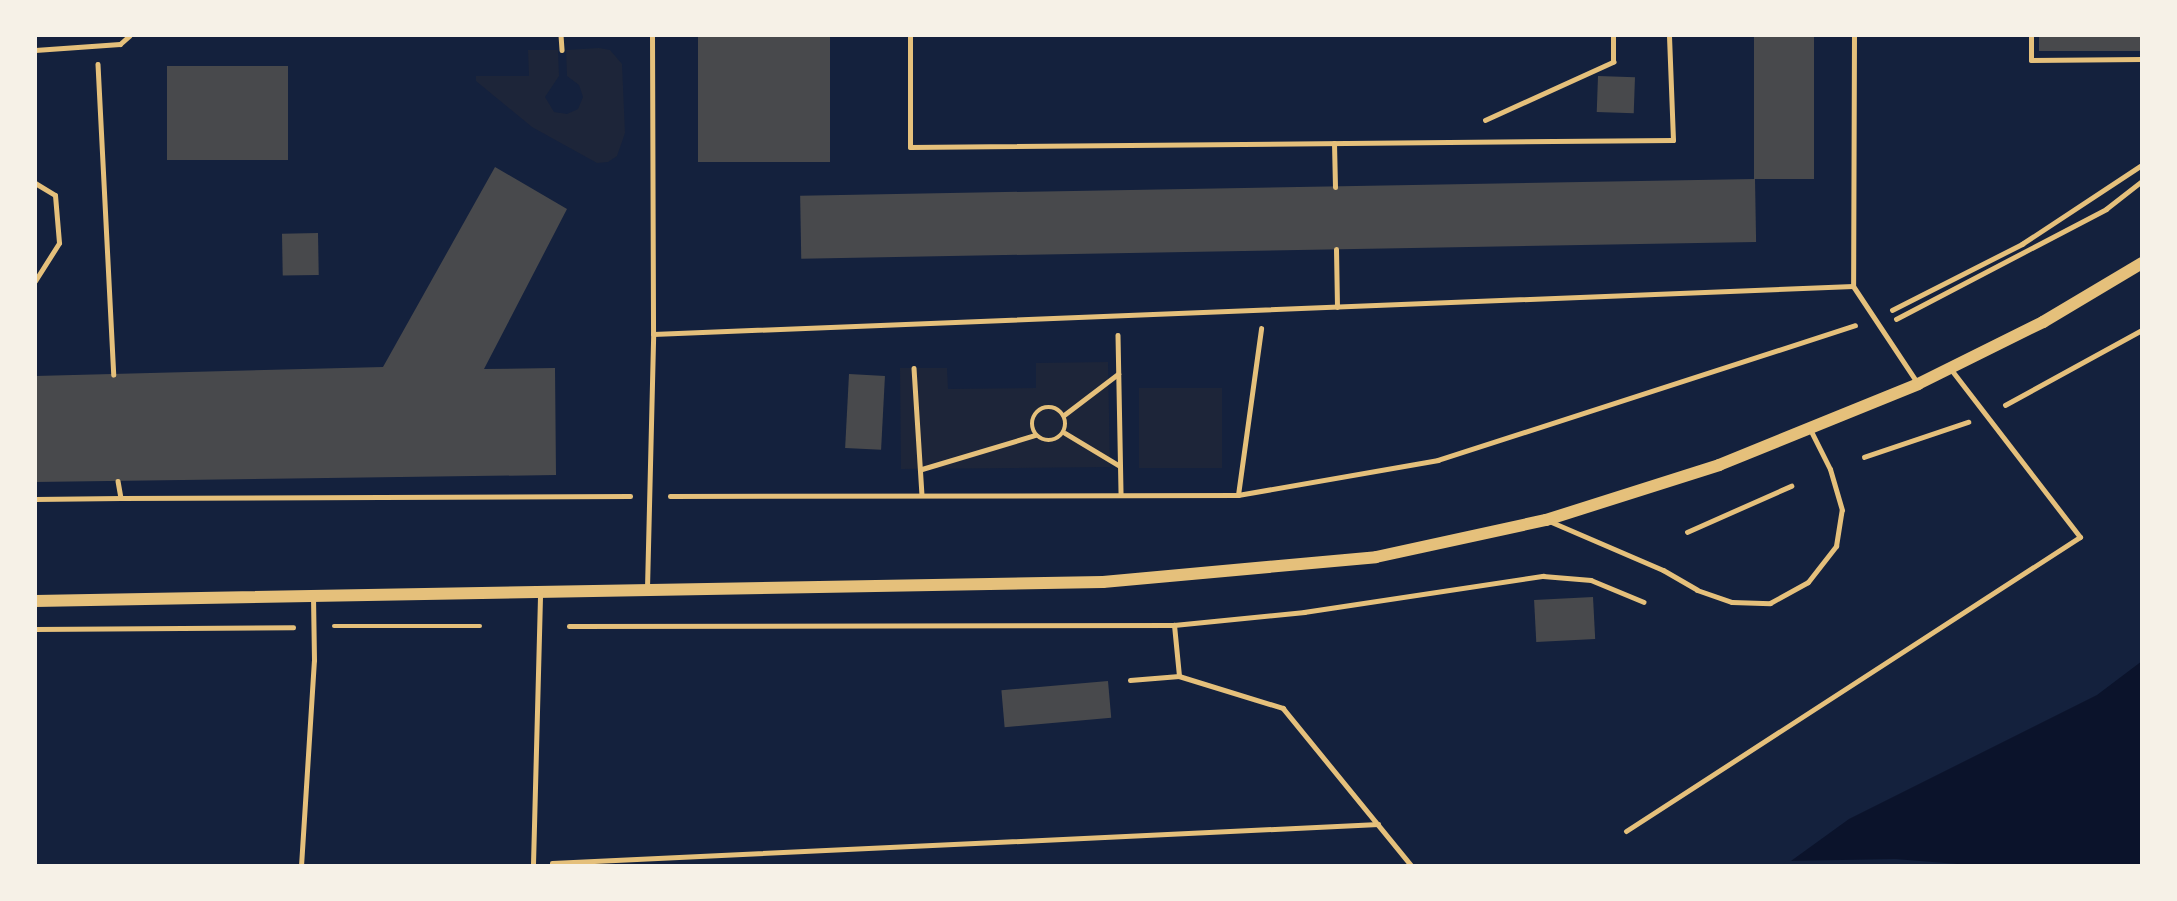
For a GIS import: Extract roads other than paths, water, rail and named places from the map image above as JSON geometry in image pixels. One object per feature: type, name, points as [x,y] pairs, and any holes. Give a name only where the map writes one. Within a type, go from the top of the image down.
[{"type":"street","points":[[35,601],[647,588],[1103,582],[1376,557],[1546,520],[1718,465],[1808,425],[1918,384],[2043,322],[2142,263]]},
{"type":"lane","points":[[35,50],[120,44],[130,35]]},
{"type":"lane","points":[[647,588],[653,334],[652,35]]},
{"type":"lane","points":[[910,35],[910,147],[1673,140],[1669,35]]},
{"type":"lane","points":[[1854,35],[1853,286],[1918,384]]},
{"type":"lane","points":[[2031,35],[2031,60],[2142,59]]},
{"type":"lane","points":[[1334,143],[1335,187]]},
{"type":"lane","points":[[35,183],[55,195],[59,243],[35,281]]},
{"type":"lane","points":[[1336,249],[1337,307]]},
{"type":"lane","points":[[653,334],[1853,286]]},
{"type":"lane","points":[[1626,831],[2080,537],[1950,368]]},
{"type":"lane","points":[[1546,520],[1663,570],[1697,590],[1732,602],[1770,603],[1808,582],[1836,546],[1842,510],[1830,469],[1808,425]]},
{"type":"lane","points":[[533,864],[540,591]]},
{"type":"lane","points":[[301,866],[313,596]]}]
